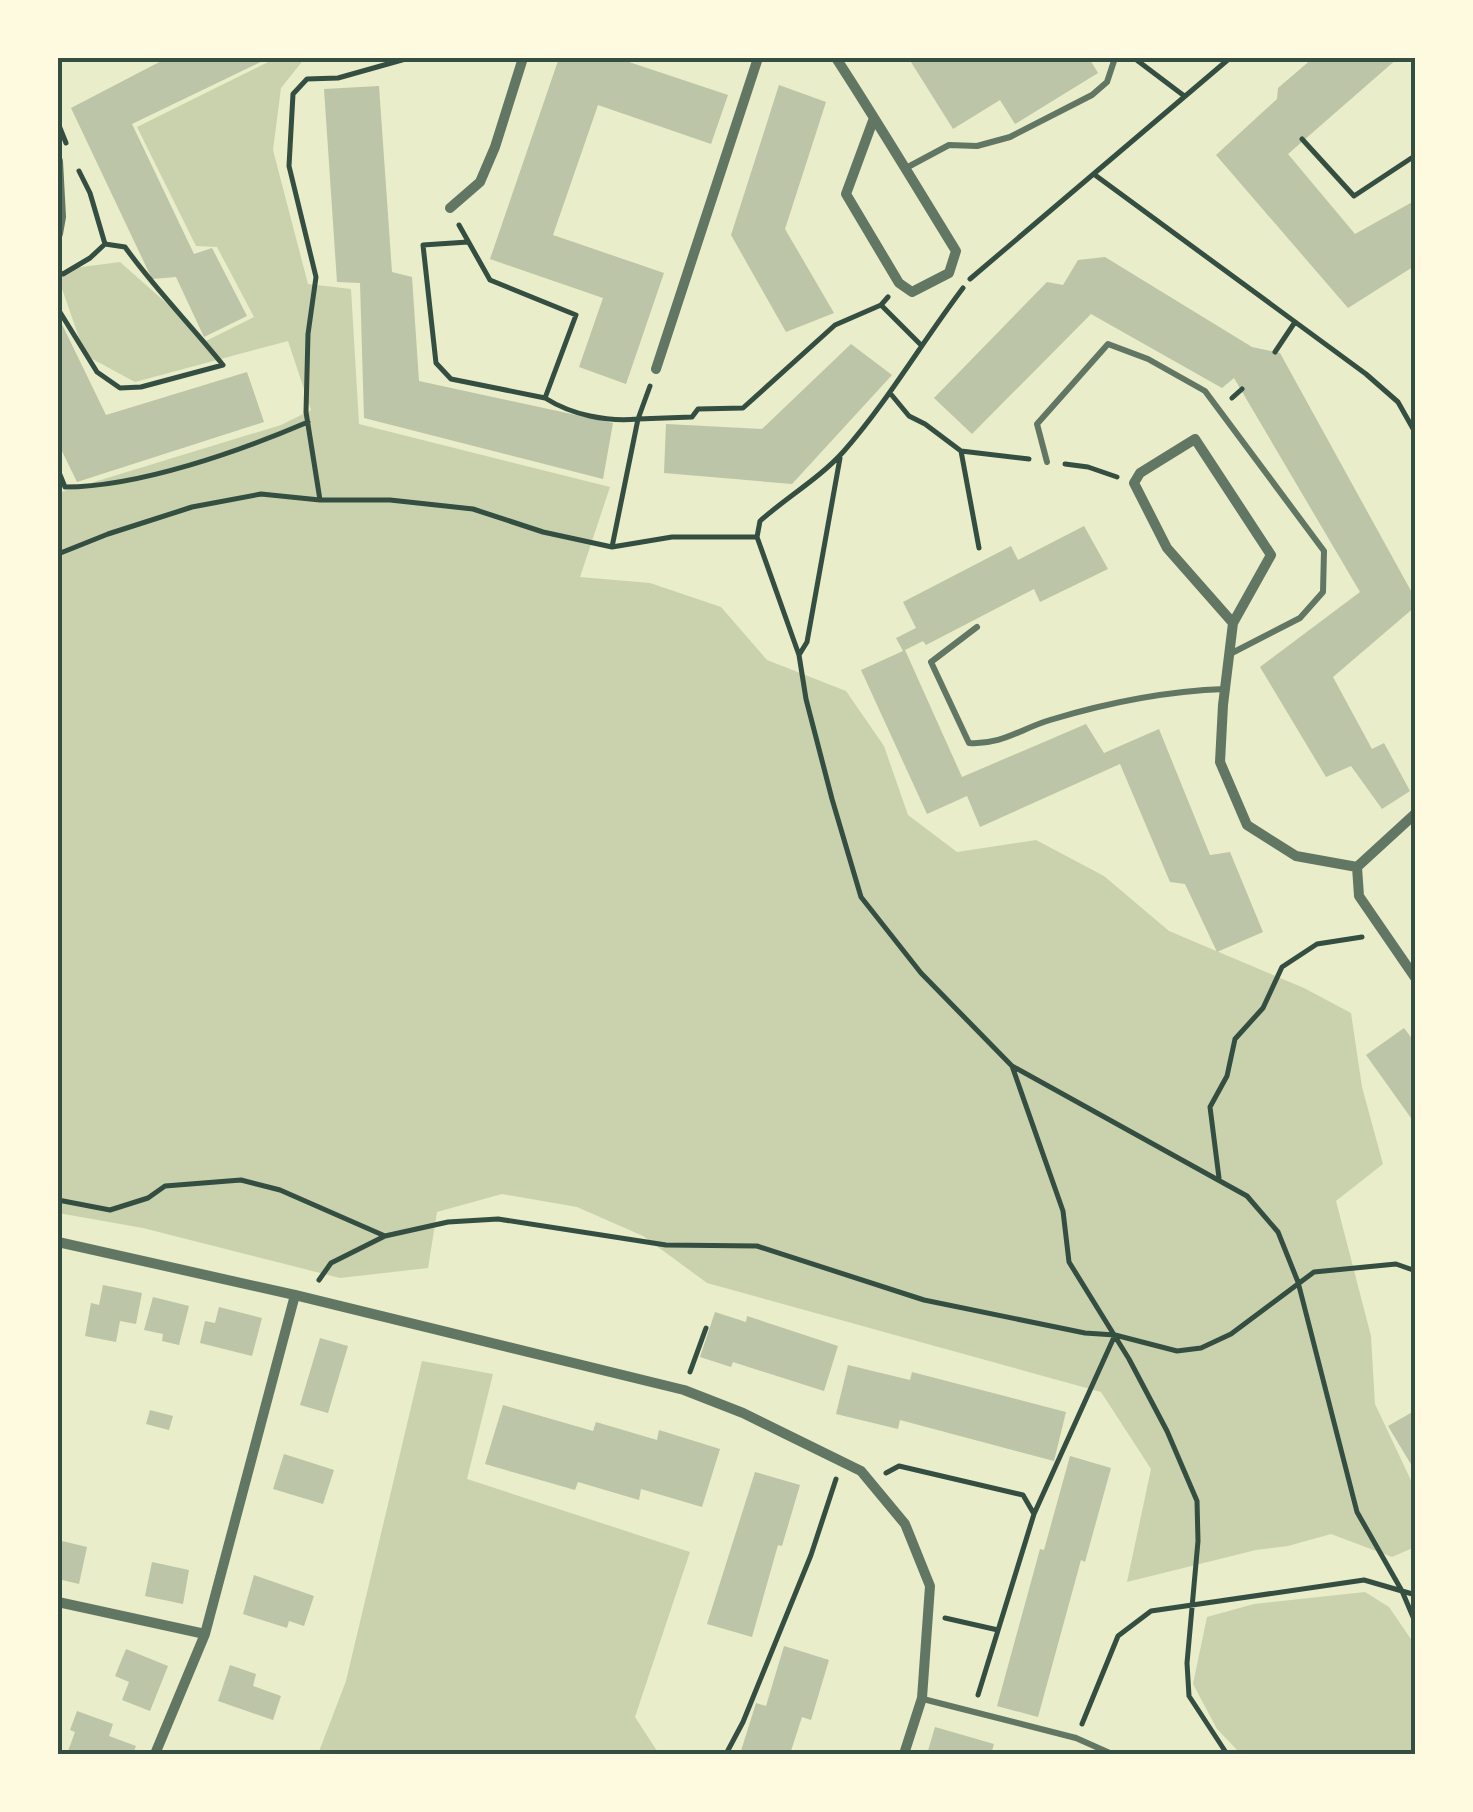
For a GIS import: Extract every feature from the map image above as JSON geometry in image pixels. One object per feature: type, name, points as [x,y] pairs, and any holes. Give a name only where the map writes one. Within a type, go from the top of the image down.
[{"type":"street","points":[[450,208],[480,182],[523,58]]},
{"type":"street","points":[[656,368],[758,58]]},
{"type":"street","points":[[836,58],[874,118],[956,251],[949,274],[912,292],[899,283],[846,194],[874,118]]},
{"type":"street","points":[[58,161],[58,234]]},
{"type":"street","points":[[1234,623],[1168,548],[1134,483],[1140,473],[1195,439],[1272,556],[1234,623],[1220,762],[1246,824],[1296,856],[1357,867]]},
{"type":"street","points":[[1357,867],[1416,813]]},
{"type":"street","points":[[1357,867],[1359,896],[1416,979]]},
{"type":"street","points":[[58,1242],[684,1390],[743,1413],[861,1471],[905,1524],[930,1586],[922,1698],[904,1754]]},
{"type":"street","points":[[156,1754],[205,1634],[295,1295]]},
{"type":"street","points":[[58,1602],[205,1634]]},
{"type":"lane","points":[[905,169],[949,145],[978,146],[1010,137],[1092,95],[1106,82],[1115,58]]},
{"type":"lane","points":[[1048,462],[1037,424],[1108,344],[1148,359],[1205,391],[1324,551],[1322,592],[1300,618],[1229,655]]},
{"type":"lane","points":[[978,626],[931,662],[970,743],[991,744],[1048,720],[1179,690],[1226,689]]},
{"type":"lane","points":[[922,1698],[1076,1738],[1112,1754]]},
{"type":"path","points":[[320,500],[308,422],[308,334],[316,277],[289,166],[293,94],[307,79],[338,78],[409,58]]},
{"type":"path","points":[[1134,58],[1183,96]]},
{"type":"path","points":[[1218,67],[1220,58]]},
{"type":"path","points":[[1230,58],[977,270],[920,344],[890,393],[840,455],[760,521],[757,537],[798,655],[827,782],[861,898],[920,973],[1012,1066],[1220,1179],[1247,1196],[1278,1232],[1298,1282],[1358,1512],[1416,1624]]},
{"type":"path","points":[[58,123],[90,193],[104,244]]},
{"type":"path","points":[[1302,140],[1354,196],[1416,155]]},
{"type":"path","points":[[1095,174],[1398,402],[1416,434]]},
{"type":"path","points":[[450,208],[490,280],[576,314],[546,398]]},
{"type":"path","points":[[468,242],[423,245],[436,363],[451,378],[546,398],[560,407],[614,422],[692,417],[698,408],[743,408],[835,325],[881,305],[899,283]]},
{"type":"path","points":[[58,272],[63,274],[90,258],[104,244]]},
{"type":"path","points":[[58,309],[98,372],[120,388],[142,387],[223,366],[126,247],[104,244]]},
{"type":"path","points":[[881,305],[920,344]]},
{"type":"path","points":[[1275,352],[1295,322]]},
{"type":"path","points":[[612,547],[638,419],[656,368]]},
{"type":"path","points":[[890,393],[910,416],[960,451],[1088,467],[1134,483]]},
{"type":"path","points":[[58,470],[65,486],[96,487],[217,456],[308,422]]},
{"type":"path","points":[[960,451],[979,548]]},
{"type":"path","points":[[798,655],[807,642],[840,455]]},
{"type":"path","points":[[58,554],[192,507],[261,494],[320,500],[390,500],[473,510],[543,532],[612,547],[672,537],[757,537]]},
{"type":"path","points":[[1220,1179],[1210,1107],[1227,1076],[1234,1040],[1263,1008],[1282,967],[1317,944],[1360,936],[1397,951]]},
{"type":"path","points":[[1012,1066],[1063,1211],[1069,1262],[1115,1335],[1167,1431],[1198,1501],[1187,1663],[1189,1696],[1226,1754]]},
{"type":"path","points":[[58,1200],[110,1210],[148,1198],[166,1186],[241,1180],[280,1190],[385,1236]]},
{"type":"path","points":[[312,1299],[320,1276],[331,1263],[385,1236],[448,1222],[498,1219],[666,1245],[757,1246],[924,1300],[1115,1335],[1177,1351],[1202,1348],[1231,1334],[1314,1272],[1396,1264],[1416,1270]]},
{"type":"path","points":[[684,1390],[706,1328]]},
{"type":"path","points":[[972,1712],[1034,1514],[1115,1335]]},
{"type":"path","points":[[726,1754],[743,1722],[811,1555],[842,1462]]},
{"type":"path","points":[[869,1481],[900,1466],[1023,1495],[1034,1514]]},
{"type":"path","points":[[1076,1738],[1118,1636],[1151,1611],[1364,1580],[1416,1595]]},
{"type":"path","points":[[928,1614],[998,1630]]},
{"type":"green space","points":[[276,58],[305,58],[281,88],[273,150],[308,284],[351,289],[359,424],[610,487],[580,577],[650,583],[721,607],[767,660],[846,691],[884,746],[908,815],[957,852],[1036,840],[1104,876],[1169,931],[1304,988],[1351,1013],[1362,1087],[1383,1164],[1336,1201],[1371,1336],[1375,1404],[1415,1489],[1415,1547],[1392,1557],[1331,1534],[1127,1582],[1151,1469],[1101,1392],[707,1283],[643,1236],[577,1207],[502,1194],[437,1212],[428,1268],[340,1278],[143,1228],[58,1213],[58,493],[281,425],[311,410],[288,341],[135,382],[85,355],[58,277],[74,268],[120,262],[189,323],[202,343],[254,317],[217,247],[196,246],[137,127]]},
{"type":"green space","points":[[422,1361],[493,1374],[467,1479],[690,1552],[635,1717],[659,1754],[318,1754],[346,1681]]},
{"type":"green space","points":[[1365,1592],[1389,1607],[1415,1645],[1415,1754],[1241,1754],[1217,1729],[1193,1684],[1207,1617],[1254,1604]]},
{"type":"building","points":[[167,58],[269,58],[132,124],[194,254],[212,248],[247,316],[204,337],[176,277],[152,279],[71,108]]},
{"type":"building","points":[[559,58],[617,58],[728,95],[711,144],[598,105],[553,235],[664,273],[626,384],[579,367],[603,298],[490,259]]},
{"type":"building","points":[[919,58],[1089,58],[1098,73],[1015,124],[1000,100],[953,129],[911,62]]},
{"type":"building","points":[[1313,58],[1398,58],[1288,154],[1355,234],[1416,200],[1416,265],[1348,308],[1216,155],[1277,99],[1278,88]]},
{"type":"building","points":[[779,85],[826,102],[785,229],[834,313],[786,332],[731,235]]},
{"type":"building","points":[[379,86],[392,272],[412,277],[419,381],[613,423],[603,479],[364,418],[360,283],[337,282],[324,89]]},
{"type":"building","points":[[1105,257],[1252,347],[1280,353],[1416,600],[1416,606],[1333,677],[1372,749],[1384,743],[1410,791],[1382,809],[1351,766],[1326,777],[1260,667],[1360,592],[1234,378],[1222,388],[1091,314],[972,434],[934,398],[1047,282],[1063,285],[1078,260]]},
{"type":"building","points":[[58,316],[106,415],[247,372],[264,422],[77,482],[58,443]]},
{"type":"building","points":[[851,344],[892,375],[792,484],[664,473],[666,424],[762,429]]},
{"type":"building","points":[[1084,526],[1108,569],[1040,602],[1034,589],[926,645],[923,641],[905,650],[962,777],[1086,724],[1104,753],[1159,729],[1210,855],[1230,852],[1263,932],[1217,952],[1185,884],[1170,882],[1120,764],[980,827],[967,796],[927,814],[861,670],[903,651],[896,638],[916,628],[903,602],[1011,546],[1018,560]]},
{"type":"building","points":[[1404,1028],[1416,1044],[1416,1125],[1366,1055]]},
{"type":"building","points":[[103,1285],[142,1293],[136,1324],[120,1321],[116,1342],[85,1336],[91,1303],[99,1305]]},
{"type":"building","points":[[153,1297],[189,1306],[179,1345],[162,1341],[163,1334],[144,1330]]},
{"type":"building","points":[[219,1307],[262,1318],[252,1356],[200,1343],[205,1321],[215,1323]]},
{"type":"building","points":[[715,1312],[746,1322],[747,1316],[838,1346],[824,1391],[733,1362],[731,1367],[700,1357]]},
{"type":"building","points":[[320,1338],[348,1346],[328,1413],[300,1405]]},
{"type":"building","points":[[848,1365],[910,1380],[912,1372],[1066,1412],[1054,1461],[900,1420],[898,1429],[836,1414]]},
{"type":"building","points":[[503,1405],[593,1431],[596,1422],[657,1440],[659,1430],[720,1449],[702,1507],[641,1489],[639,1500],[578,1482],[575,1490],[485,1464]]},
{"type":"building","points":[[150,1410],[173,1416],[169,1430],[146,1424]]},
{"type":"building","points":[[1416,1410],[1416,1464],[1412,1466],[1388,1426]]},
{"type":"building","points":[[284,1454],[334,1470],[323,1504],[273,1489]]},
{"type":"building","points":[[1070,1456],[1111,1468],[1038,1717],[997,1706]]},
{"type":"building","points":[[755,1472],[800,1485],[752,1637],[707,1624]]},
{"type":"building","points":[[58,1540],[87,1547],[79,1584],[58,1579]]},
{"type":"building","points":[[152,1562],[189,1570],[183,1604],[145,1596]]},
{"type":"building","points":[[254,1575],[314,1596],[304,1626],[289,1621],[287,1628],[243,1614]]},
{"type":"building","points":[[784,1646],[829,1660],[811,1720],[802,1717],[790,1754],[740,1754],[756,1703],[766,1706]]},
{"type":"building","points":[[126,1649],[168,1666],[150,1711],[122,1700],[129,1682],[115,1676]]},
{"type":"building","points":[[230,1665],[256,1674],[253,1686],[281,1696],[273,1720],[218,1701]]},
{"type":"building","points":[[77,1711],[113,1724],[109,1736],[136,1746],[133,1754],[67,1754]]},
{"type":"building","points":[[935,1727],[994,1744],[991,1754],[927,1754]]}]
